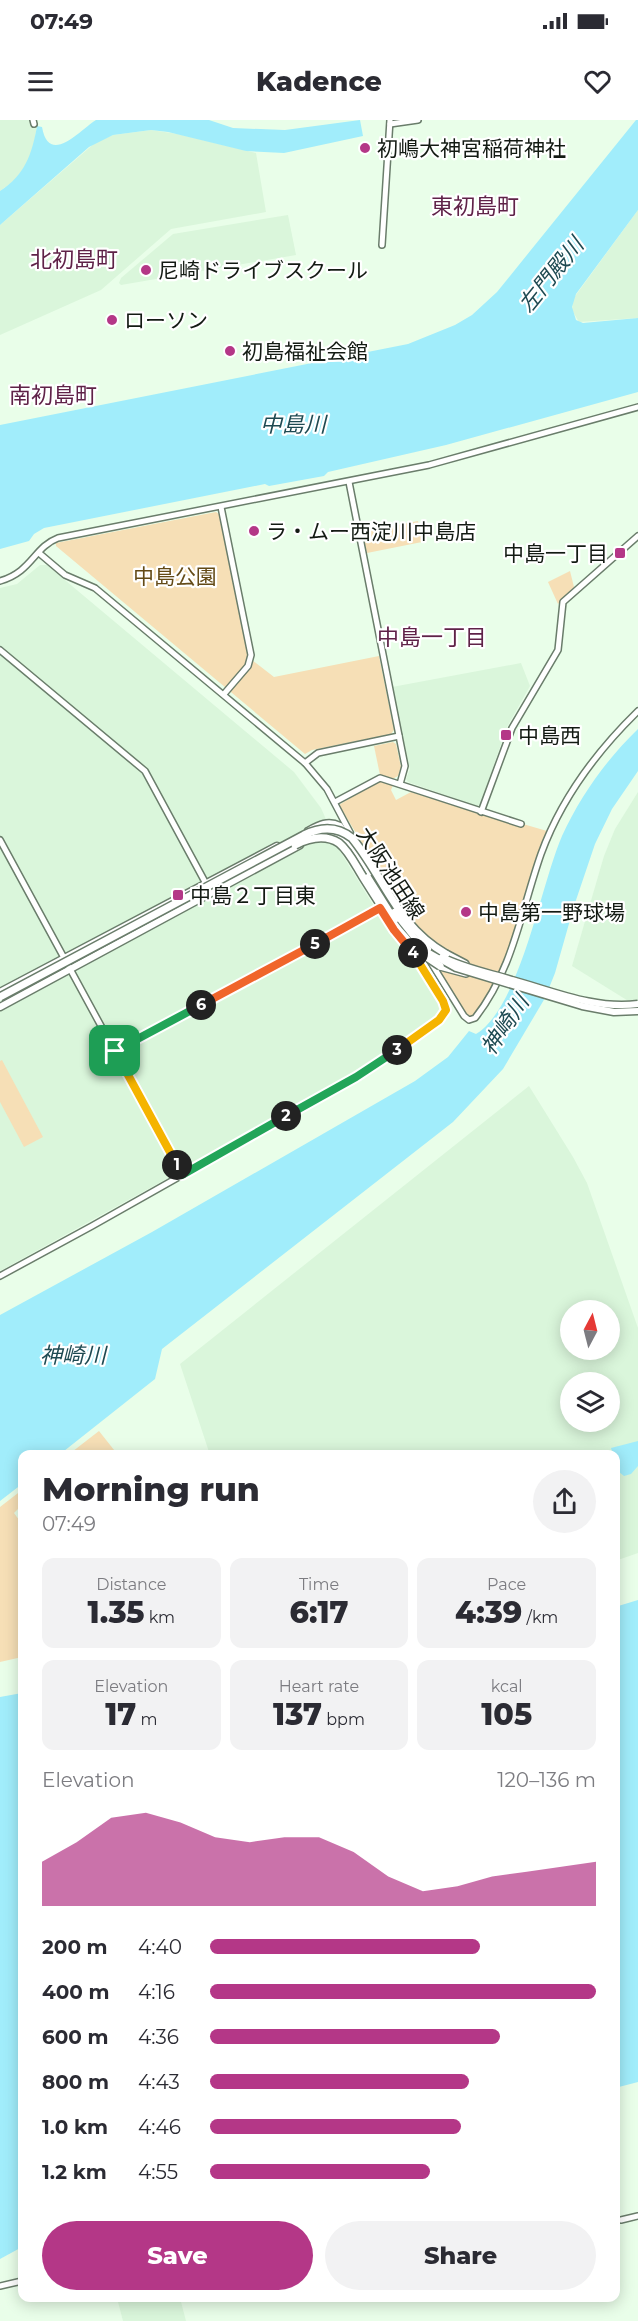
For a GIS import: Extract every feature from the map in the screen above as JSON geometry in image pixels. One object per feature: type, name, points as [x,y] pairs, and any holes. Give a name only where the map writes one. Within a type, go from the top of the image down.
[{"type":"highway","points":[[0,998],[309,832],[325,828],[339,830],[352,838],[404,919],[424,940],[486,975]]},
{"type":"highway","points":[[0,1005],[315,837],[334,841],[344,848],[392,923],[413,947],[446,968],[486,975]]},
{"type":"main road","name":"大阪池田線","points":[[0,992],[268,850],[327,823],[336,824],[342,828],[370,876]]},
{"type":"main road","name":"大阪池田線","points":[[0,1005],[326,833],[337,834],[344,838],[402,923],[422,944],[444,959],[486,975],[598,1010],[638,1011]]},
{"type":"main road","name":"大阪池田線","points":[[486,975],[595,1003],[638,1004]]},
{"type":"street","points":[[382,245],[390,122],[418,120]]},
{"type":"street","points":[[0,581],[21,572],[48,543],[58,538],[429,465],[638,406]]},
{"type":"street","points":[[349,482],[405,766],[400,784]]},
{"type":"street","points":[[221,507],[251,655],[248,666],[224,694]]},
{"type":"street","points":[[481,812],[512,728],[558,650],[564,600],[638,536]]},
{"type":"street","points":[[39,553],[65,575],[95,588],[224,694],[305,763],[321,780],[359,849],[464,1016],[473,1019],[487,1002],[506,966],[542,853],[561,809],[607,743],[638,711]]},
{"type":"street","points":[[0,650],[146,771],[211,893]]},
{"type":"street","points":[[305,763],[318,753],[399,736]]},
{"type":"street","points":[[335,802],[376,778],[521,824]]},
{"type":"street","points":[[0,840],[182,1175]]},
{"type":"street","points":[[0,1276],[356,1077],[442,1017],[446,1010],[443,1001],[412,951],[394,930],[350,858]]},
{"type":"street","points":[[115,1051],[380,908]]},
{"type":"street","points":[[621,2220],[638,2216]]},
{"type":"street","points":[[0,2286],[18,2283]]},
{"type":"shaded area","points":[[0,120],[31,120],[32,125],[37,126],[33,149],[26,165],[15,180],[0,191]]},
{"type":"shaded area","points":[[151,130],[178,134],[256,153],[266,212],[171,229],[101,290],[0,335],[0,225],[96,142],[113,135]]},
{"type":"shaded area","points":[[638,210],[638,318],[579,322],[572,310],[573,299]]},
{"type":"shaded area","name":"尼崎ドライブスクール","points":[[288,215],[296,255],[121,285],[119,283],[121,278],[173,234]]},
{"type":"shaded area","points":[[40,565],[47,565],[294,772],[321,808],[340,851],[388,929],[406,949],[442,1006],[441,1012],[352,1076],[0,1271],[0,588],[17,584]]},
{"type":"shaded area","points":[[521,663],[530,686],[507,727],[480,805],[477,806],[408,782],[406,779],[410,769],[392,687]]},
{"type":"shaded area","points":[[638,792],[638,1007],[572,966],[604,856],[615,829]]},
{"type":"shaded area","points":[[529,1086],[587,1183],[638,1328],[638,1553],[620,1559],[620,1450],[208,1450],[180,1364]]},
{"type":"shaded area","points":[[118,2302],[181,2302],[186,2321],[123,2321]]},
{"type":"green space","name":"中島公園","points":[[216,512],[219,514],[248,657],[274,677],[379,656],[394,730],[391,734],[312,750],[305,754],[56,546],[56,543]]},
{"type":"green space","points":[[418,521],[422,542],[367,553],[362,532]]},
{"type":"green space","points":[[570,571],[574,587],[558,604],[548,582]]},
{"type":"green space","points":[[393,742],[396,744],[401,767],[398,776],[392,779],[380,775],[374,746]]},
{"type":"green space","points":[[379,780],[393,785],[391,790],[396,800],[411,792],[522,827],[523,824],[547,831],[505,961],[473,1017],[466,1015],[339,805]]},
{"type":"green space","points":[[2,1060],[43,1137],[24,1147],[0,1102],[0,1061]]},
{"type":"green space","points":[[99,1431],[114,1450],[74,1450]]},
{"type":"green space","points":[[18,1493],[18,1509],[14,1513],[18,1518],[18,1658],[0,1662],[0,1507]]},
{"type":"water","points":[[96,120],[209,120],[233,128],[285,130],[360,120],[363,136],[284,153],[246,151],[151,130],[113,135],[89,147],[0,225],[0,191],[16,178],[26,163],[33,146],[37,126],[42,127],[46,139],[51,144],[58,145],[74,137]]},
{"type":"water","name":"中島川","points":[[638,120],[638,210],[576,294],[572,307],[576,320],[583,323],[638,318],[638,392],[446,445],[328,472],[324,476],[269,486],[265,484],[44,528],[34,534],[29,541],[0,549],[0,425],[408,344],[455,325],[472,315],[497,292]]},
{"type":"water","name":"神崎川","points":[[638,729],[638,771],[612,809],[595,844],[545,998],[503,1069],[453,1122],[162,1349],[155,1379],[65,1450],[18,1450],[18,1487],[0,1501],[0,1315],[152,1232],[415,1081],[448,1057],[469,1031],[476,1034],[491,1020],[505,999],[517,973],[554,857],[569,821],[595,779]]},
{"type":"water","points":[[638,1441],[638,1466],[631,1474],[624,1476],[620,1473],[620,1450],[612,1450],[611,1448]]},
{"type":"water","points":[[638,1600],[638,2082],[620,2087],[620,1605]]},
{"type":"water","points":[[18,1694],[18,2249],[0,2259],[0,1697]]},
{"type":"place","name":"初嶋大神宮稲荷神社","points":[[365,148]]},
{"type":"place","name":"尼崎ドライブスクール","points":[[146,270]]},
{"type":"place","name":"ローソン","points":[[112,320]]},
{"type":"place","name":"初島福祉会館","points":[[230,351]]},
{"type":"place","name":"ラ・ムー西淀川中島店","points":[[254,531]]},
{"type":"place","name":"中島一丁目","points":[[620,553]]},
{"type":"place","name":"中島西","points":[[506,735]]},
{"type":"place","name":"中島２丁目東","points":[[178,895]]},
{"type":"place","name":"中島第一野球場","points":[[466,912]]},
{"type":"district","name":"東初島町","points":[[475,206]]},
{"type":"district","name":"北初島町","points":[[74,259]]},
{"type":"district","name":"南初島町","points":[[53,395]]},
{"type":"district","name":"中島一丁目","points":[[432,637]]},
{"type":"route","points":[[380,908],[394,930],[412,951],[443,1001],[446,1010],[439,1020],[356,1077],[182,1175],[115,1051],[380,908]]},
{"type":"water label","name":"左門殿川","points":[[551,275]]}]
